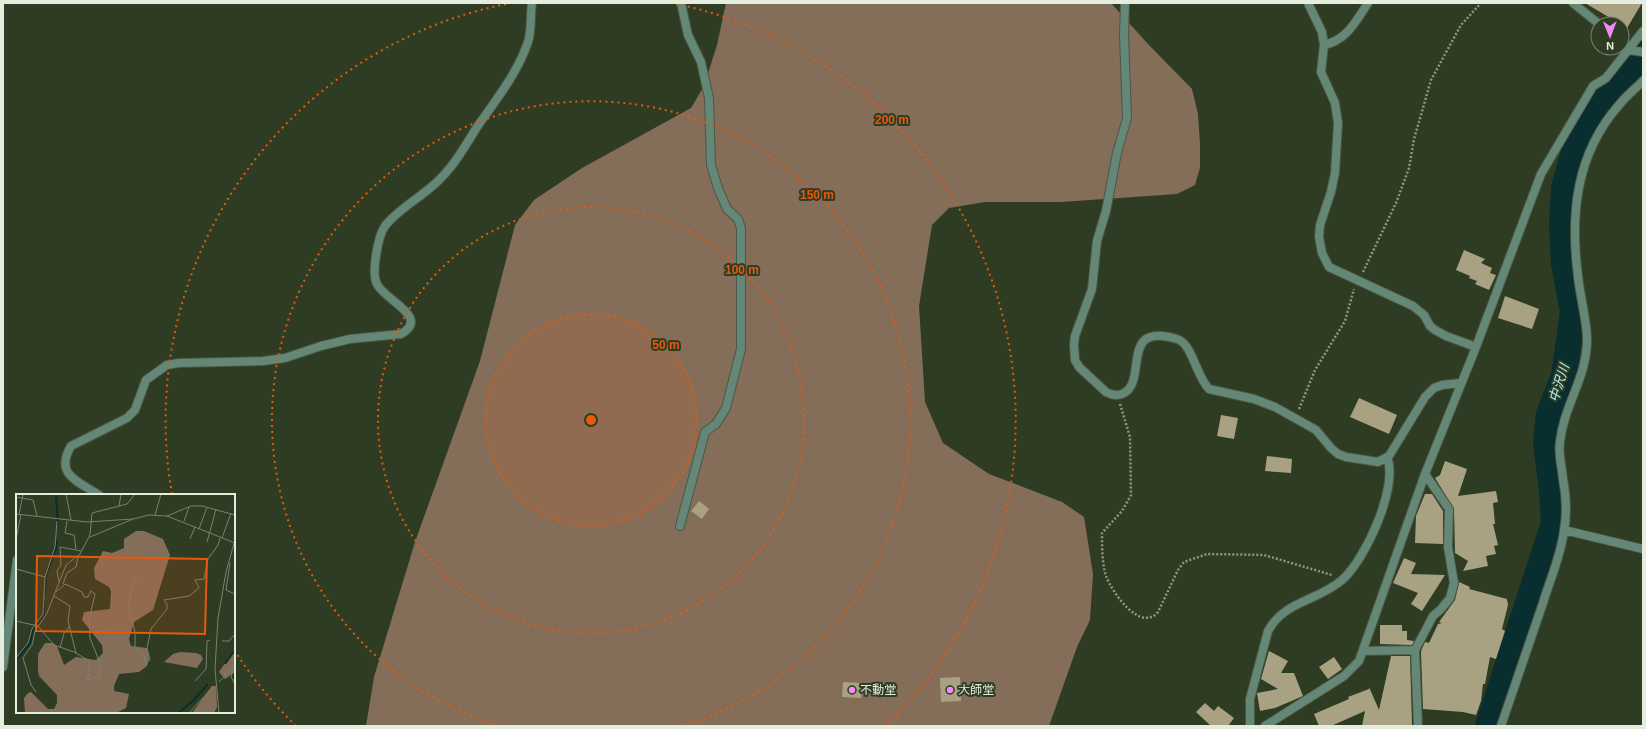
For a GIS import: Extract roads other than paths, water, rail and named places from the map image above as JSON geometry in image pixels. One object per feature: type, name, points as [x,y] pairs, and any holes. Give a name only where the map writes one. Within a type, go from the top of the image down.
[{"type":"street","points":[[98,494],[69,475],[65,470],[64,462],[66,453],[71,446],[127,418],[135,410],[146,380],[167,365],[179,363],[263,361],[285,358],[321,346],[350,339],[401,334],[407,330],[411,325],[411,319],[408,313],[376,284],[375,269],[380,235],[387,223],[441,178],[514,74],[530,34],[532,3]]},
{"type":"street","points":[[680,526],[705,432],[716,424],[726,408],[741,349],[742,313],[741,228],[738,219],[727,209],[718,188],[711,165],[710,98],[701,62],[688,35],[681,3]]},
{"type":"street","points":[[1125,3],[1124,35],[1127,118],[1106,212],[1097,241],[1092,289],[1075,336],[1075,360],[1079,367],[1106,392],[1118,395],[1129,389],[1133,383],[1137,354],[1143,342],[1153,337],[1173,337],[1186,344],[1198,374],[1208,389],[1254,399],[1296,418],[1316,430],[1330,448],[1338,454],[1370,462],[1378,462],[1387,457],[1425,397],[1434,388],[1442,385],[1461,383]]},
{"type":"street","points":[[1308,3],[1318,22],[1324,45],[1321,72],[1335,103],[1338,123],[1335,173],[1331,192],[1320,224],[1319,237],[1322,252],[1329,267],[1359,280],[1397,300],[1413,306],[1424,315],[1430,326],[1435,330],[1446,336],[1476,347]]},
{"type":"street","points":[[1324,45],[1332,43],[1348,32],[1368,3]]},
{"type":"street","points":[[1573,3],[1590,17]]},
{"type":"street","points":[[1265,726],[1344,676],[1358,661],[1363,651],[1425,474],[1476,347],[1547,161],[1593,86],[1606,78],[1636,51],[1643,31]]},
{"type":"street","points":[[1501,726],[1550,580],[1564,530],[1564,482],[1559,444],[1570,404],[1582,375],[1587,337],[1578,275],[1575,230],[1579,184],[1584,166],[1594,144],[1609,119],[1619,105],[1643,81]]},
{"type":"street","points":[[1250,726],[1250,699],[1268,631],[1272,623],[1287,609],[1330,589],[1342,580],[1354,566],[1381,517],[1390,468],[1387,457]]},
{"type":"street","points":[[1418,726],[1414,650],[1433,616],[1450,598],[1454,583],[1447,538],[1449,509],[1425,474]]},
{"type":"street","points":[[1564,530],[1643,549]]},
{"type":"street","points":[[3,667],[16,568]]},
{"type":"street","points":[[1363,651],[1414,650]]},
{"type":"waterway","name":"中沢川","points":[[1488,726],[1554,523],[1546,441],[1549,414],[1564,376],[1573,312],[1564,263],[1562,224],[1564,188],[1574,152],[1607,94],[1643,54]]},
{"type":"place","name":"不動堂","points":[[852,690]]},
{"type":"place","name":"大師堂","points":[[950,690]]}]
